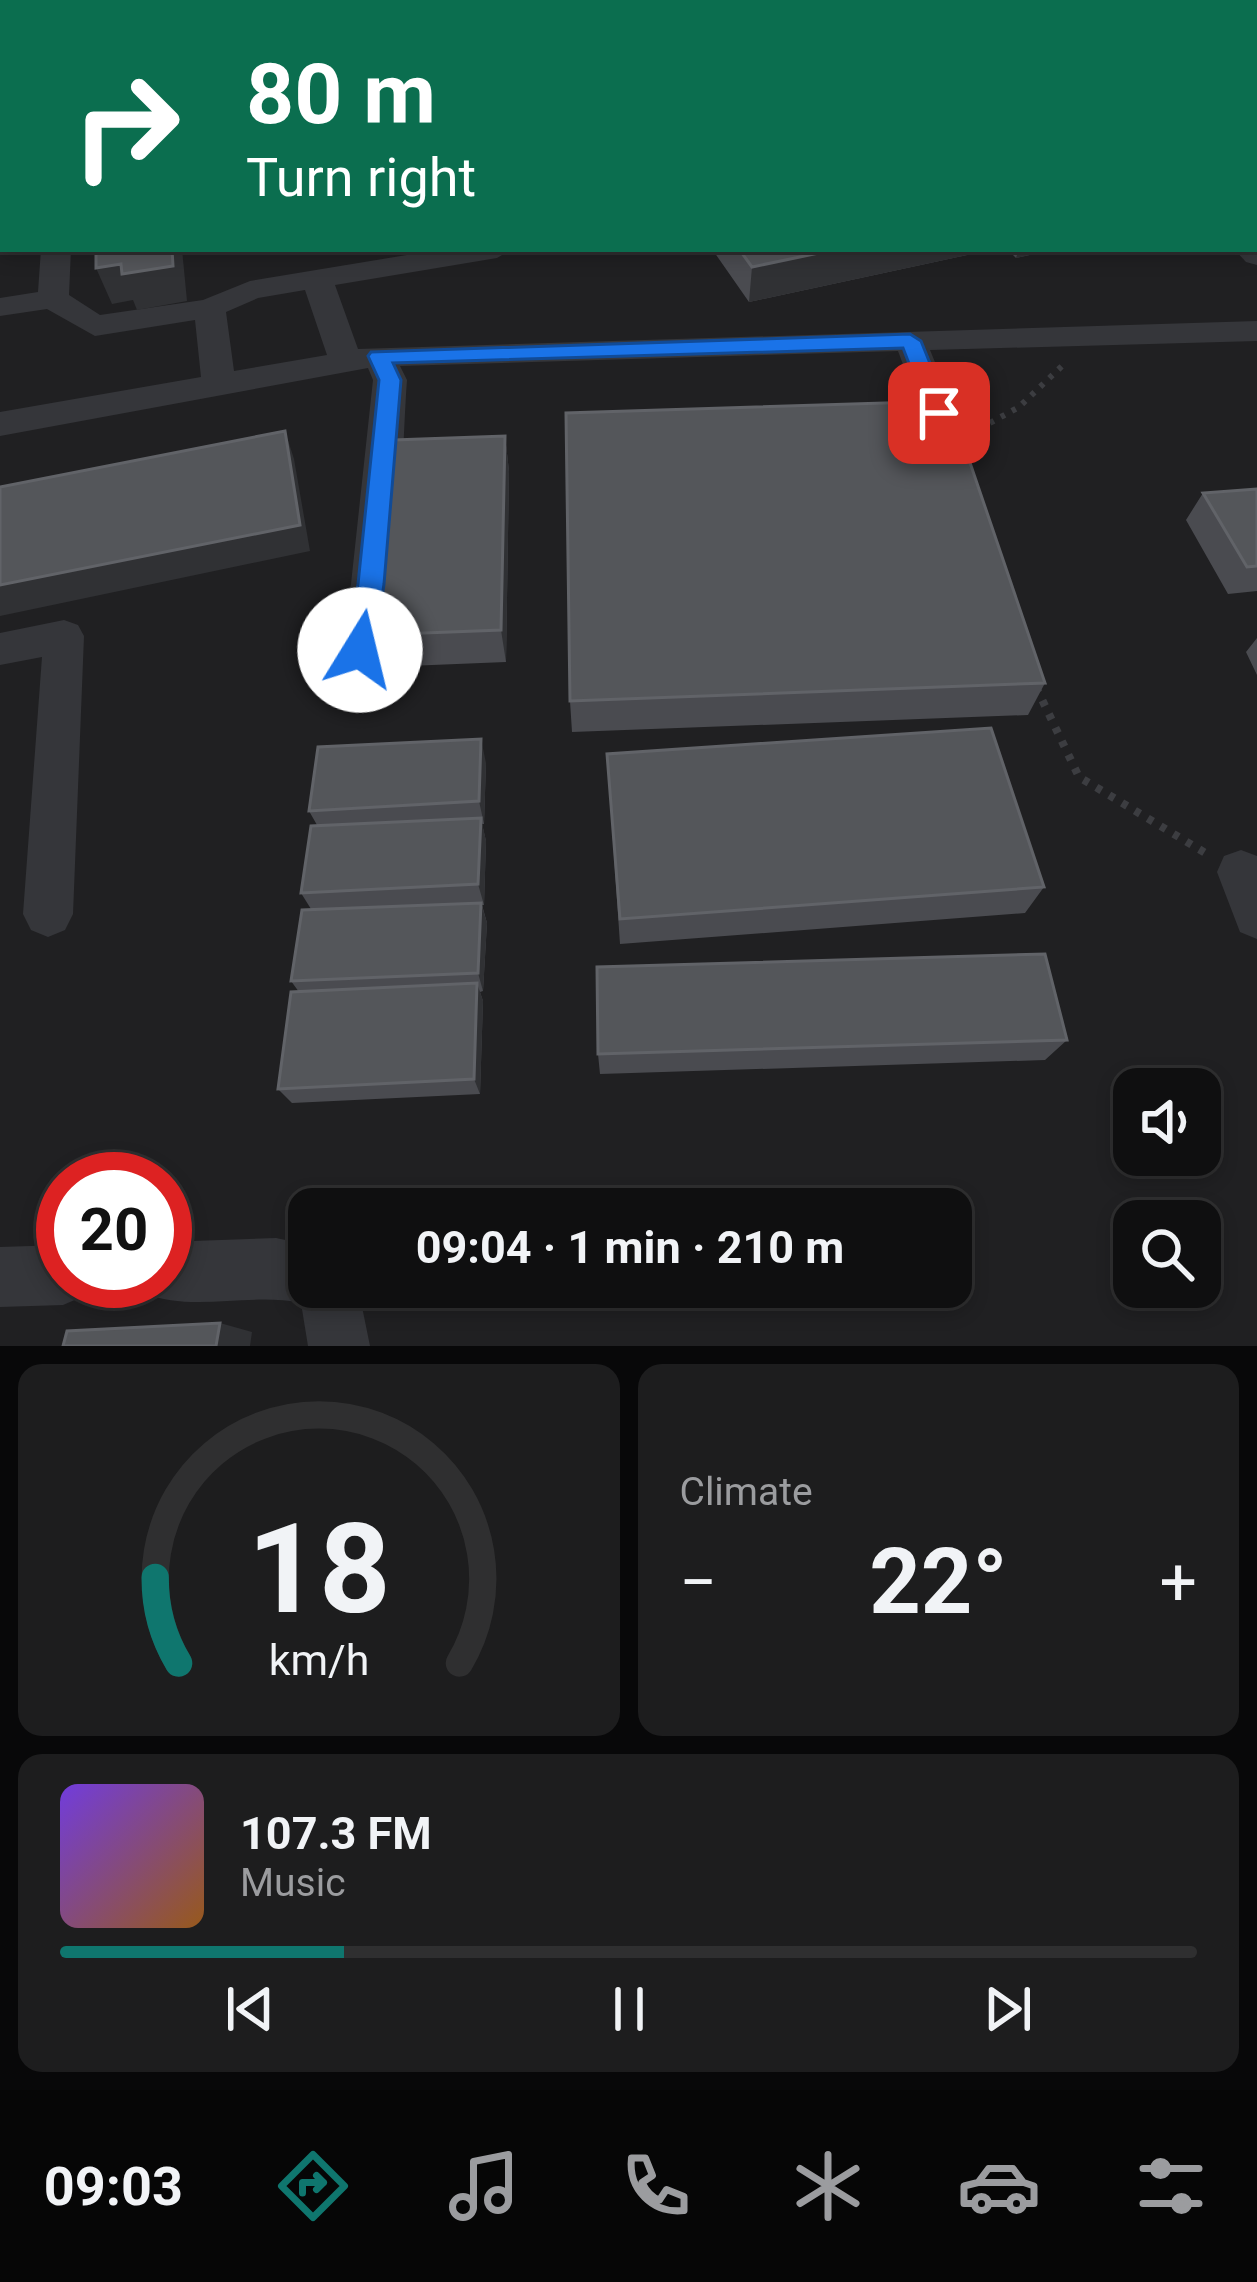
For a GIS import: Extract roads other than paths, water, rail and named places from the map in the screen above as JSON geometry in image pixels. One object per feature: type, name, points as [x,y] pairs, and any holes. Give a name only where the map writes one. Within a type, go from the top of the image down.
[{"type":"street","points":[[53,298],[56,252]]},
{"type":"street","points":[[0,307],[53,298],[95,326],[210,308],[250,290],[479,252]]},
{"type":"street","points":[[316,279],[363,359],[390,380],[371,584],[360,650]]},
{"type":"street","points":[[210,308],[220,386]]},
{"type":"street","points":[[0,424],[363,359],[1257,331]]},
{"type":"street","points":[[910,341],[953,450]]},
{"type":"street","points":[[0,649],[64,636],[48,914]]},
{"type":"street","points":[[192,1271],[288,1271]]},
{"type":"street","points":[[0,1277],[36,1276]]},
{"type":"street","points":[[332,1308],[339,1346]]}]
